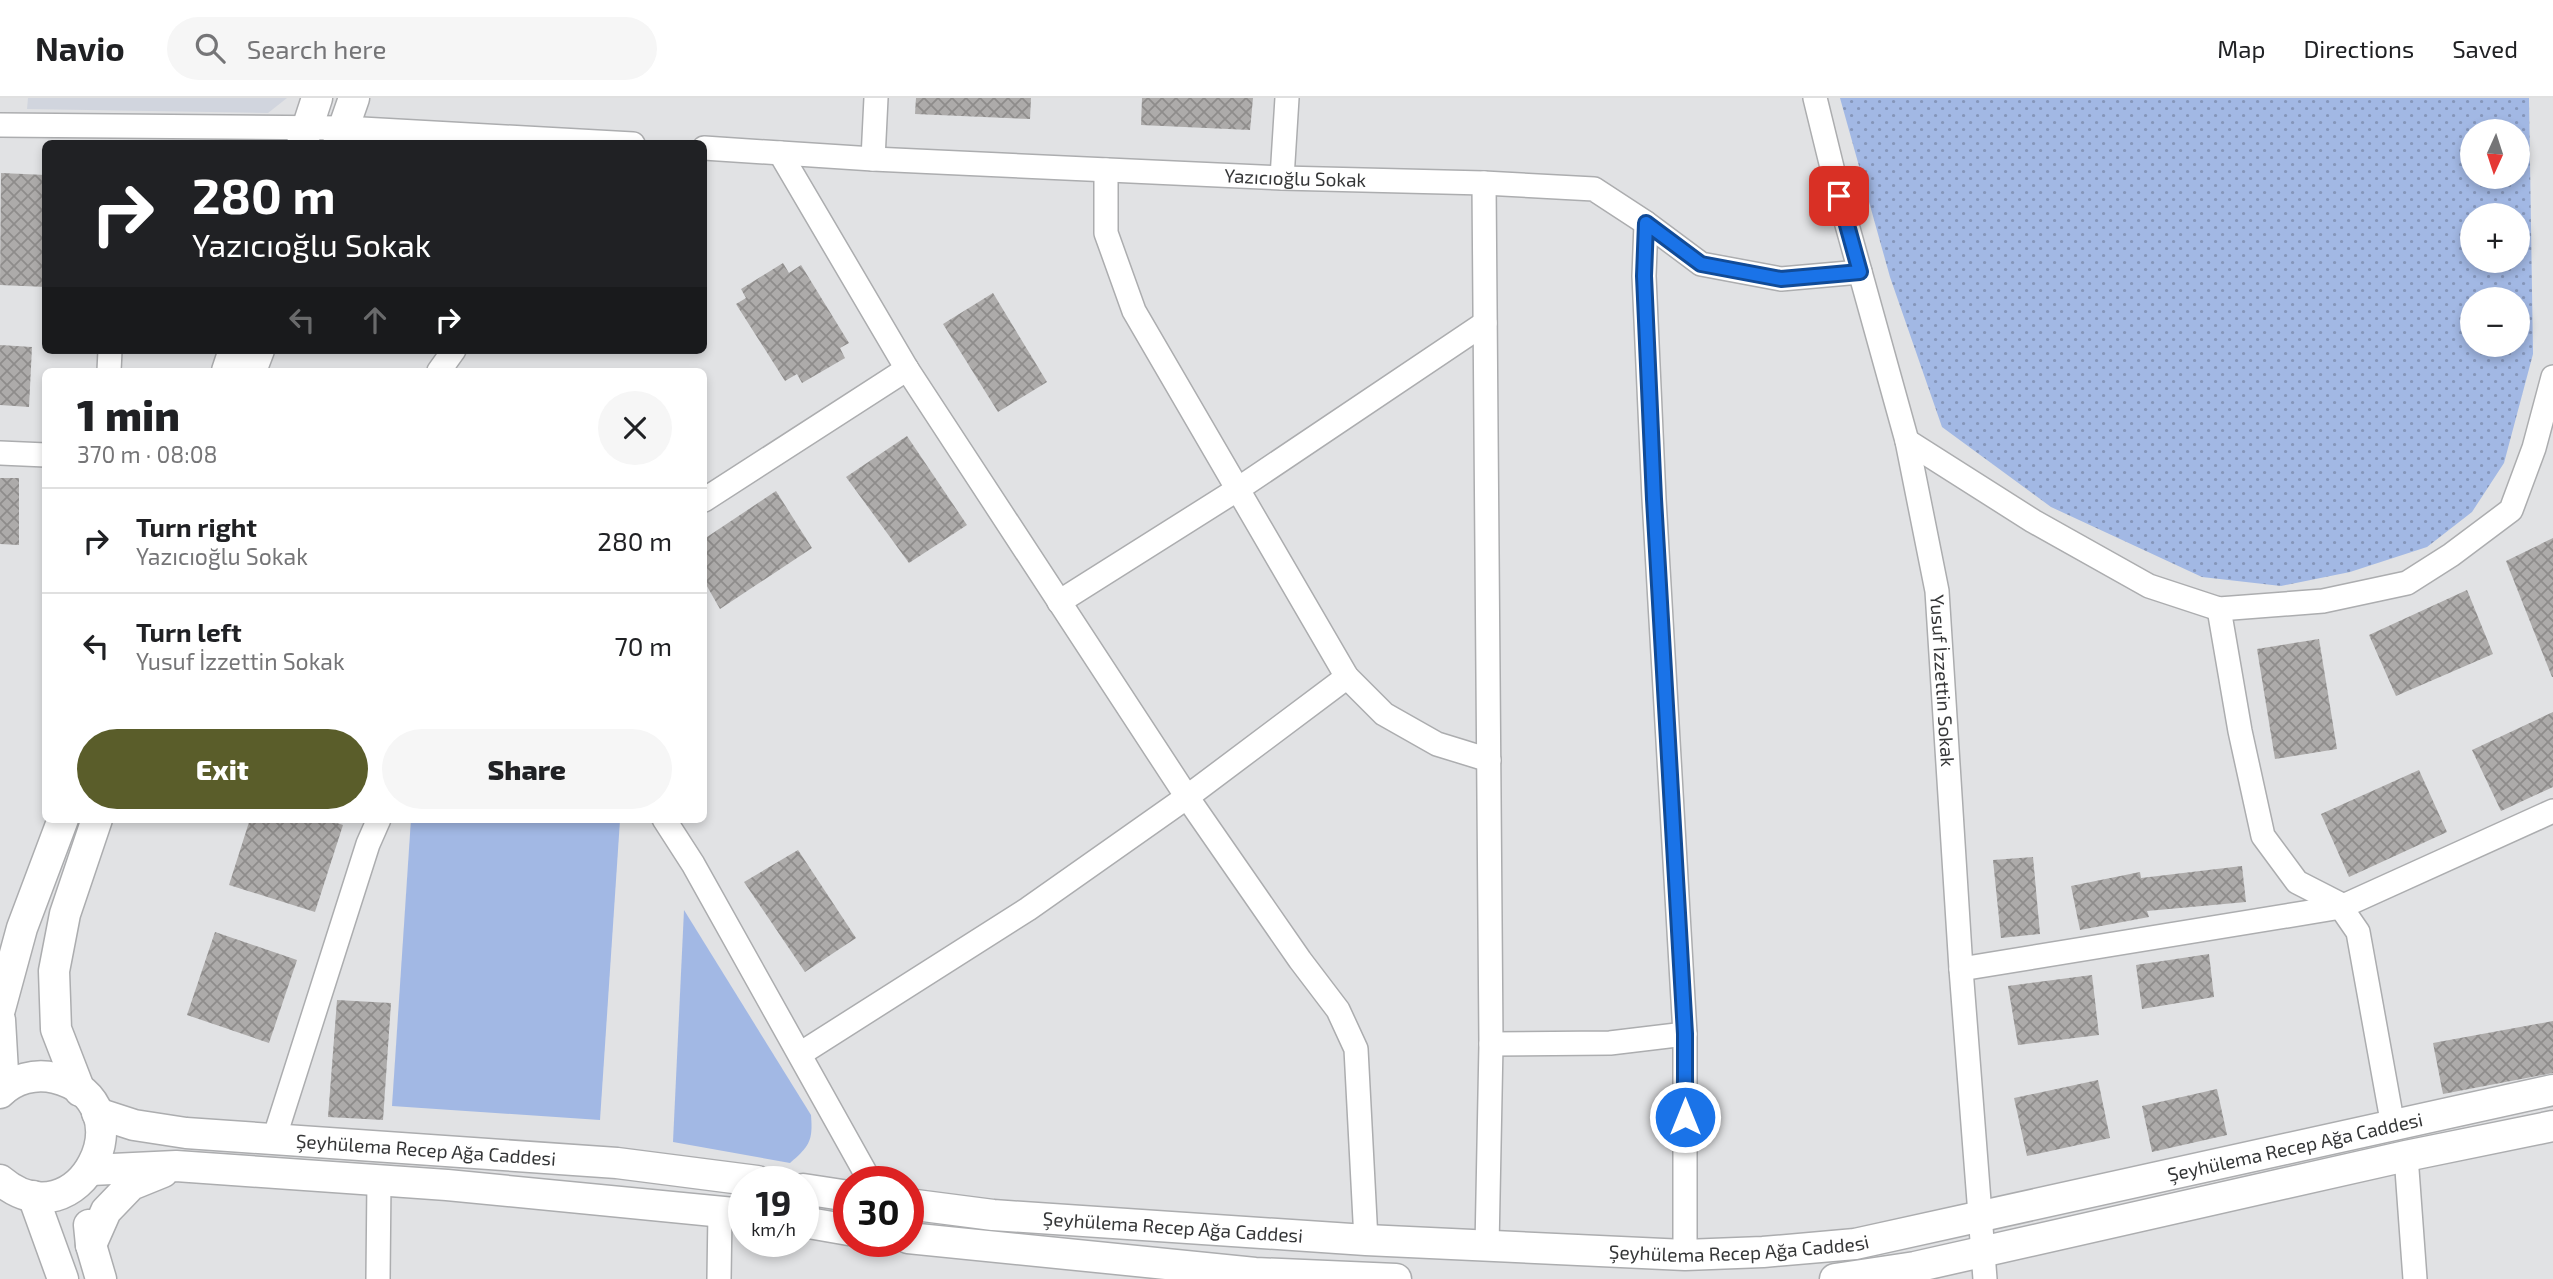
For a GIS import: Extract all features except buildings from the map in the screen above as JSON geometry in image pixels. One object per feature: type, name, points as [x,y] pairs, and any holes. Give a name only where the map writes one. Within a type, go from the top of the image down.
[{"type":"street","points":[[305,136],[317,98]]},
{"type":"street","points":[[341,136],[354,98]]},
{"type":"street","points":[[873,159],[876,98]]},
{"type":"street","points":[[1282,178],[1287,98]]},
{"type":"street","name":"Yusuf İzzettin Sokak","points":[[1815,98],[1907,440],[1937,591],[1961,969],[1984,1266]]},
{"type":"street","points":[[0,125],[119,135],[515,140]]},
{"type":"street","name":"Yazıcıoğlu Sokak","points":[[707,148],[1106,170],[1594,189],[1701,264],[1781,279],[1860,272]]},
{"type":"street","points":[[780,153],[907,369],[1188,797],[1300,960],[1338,1010],[1356,1049],[1366,1240]]},
{"type":"street","points":[[1106,170],[1106,233],[1133,311],[1348,677],[1394,720],[1437,744],[1489,760]]},
{"type":"street","points":[[1484,183],[1491,1044],[1487,1247]]},
{"type":"street","points":[[1646,223],[1644,276],[1653,485],[1685,1034],[1685,1255]]},
{"type":"street","points":[[1059,602],[1238,489],[1485,323]]},
{"type":"street","points":[[707,498],[907,369]]},
{"type":"street","points":[[1907,440],[2033,521],[2149,586],[2219,609],[2323,601],[2407,583],[2451,555],[2511,510],[2534,449],[2553,377]]},
{"type":"street","points":[[0,453],[42,455]]},
{"type":"street","points":[[2219,609],[2240,731],[2263,836],[2297,882],[2337,903],[2358,932],[2393,1126]]},
{"type":"street","points":[[800,1054],[1028,909],[1188,797],[1348,677]]},
{"type":"street","points":[[1961,969],[2341,907],[2553,811]]},
{"type":"street","points":[[0,1009],[22,928],[61,823]]},
{"type":"street","points":[[96,823],[65,914],[54,971],[56,1029],[101,1128],[101,1142],[88,1173],[91,1245],[101,1279]]},
{"type":"street","points":[[274,1139],[368,844],[377,823]]},
{"type":"street","points":[[667,823],[693,864],[862,1166]]},
{"type":"street","points":[[0,1020],[2,1091]]},
{"type":"street","points":[[1491,1044],[1610,1043],[1685,1034]]},
{"type":"street","name":"Şeyhülema Recep Ağa Caddesi","points":[[2,1091],[22,1080],[42,1076],[62,1080],[88,1102],[134,1125],[186,1133],[617,1163],[728,1177]]},
{"type":"street","name":"Şeyhülema Recep Ağa Caddesi","points":[[924,1206],[993,1215],[1487,1247],[1685,1255],[1763,1252],[1855,1244],[2553,1090]]},
{"type":"street","name":"Şeyhülema Recep Ağa Caddesi","points":[[1836,1279],[1915,1267],[1984,1266],[2406,1156],[2553,1126]]},
{"type":"street","points":[[2406,1156],[2415,1279]]},
{"type":"street","points":[[91,1245],[106,1211],[131,1185],[176,1166]]},
{"type":"street","name":"Şeyhülema Recep Ağa Caddesi","points":[[88,1173],[176,1166],[379,1181],[728,1213]]},
{"type":"street","points":[[0,1180],[14,1190],[42,1197],[61,1193],[88,1173]]},
{"type":"street","points":[[378,1279],[379,1181]]},
{"type":"street","points":[[33,1196],[63,1279]]},
{"type":"street","points":[[719,1279],[728,1233]]},
{"type":"street","name":"Şeyhülema Recep Ağa Caddesi","points":[[924,1240],[1255,1276],[1396,1279]]},
{"type":"shaded area","points":[[28,98],[287,98],[268,113],[27,109]]},
{"type":"shaded area","points":[[1840,98],[2529,98],[2529,119],[2460,119],[2460,189],[2530,189],[2530,162],[2533,354],[2504,463],[2472,512],[2427,547],[2350,572],[2281,586],[2202,577],[2051,507],[1942,427],[1890,277]]},
{"type":"shaded area","points":[[411,823],[620,823],[600,1120],[392,1106]]},
{"type":"shaded area","points":[[684,910],[811,1115],[809,1142],[790,1163],[673,1142]]},
{"type":"route","points":[[1685,1117],[1685,1034],[1644,276],[1646,223],[1701,264],[1781,279],[1860,272],[1839,196]]}]
